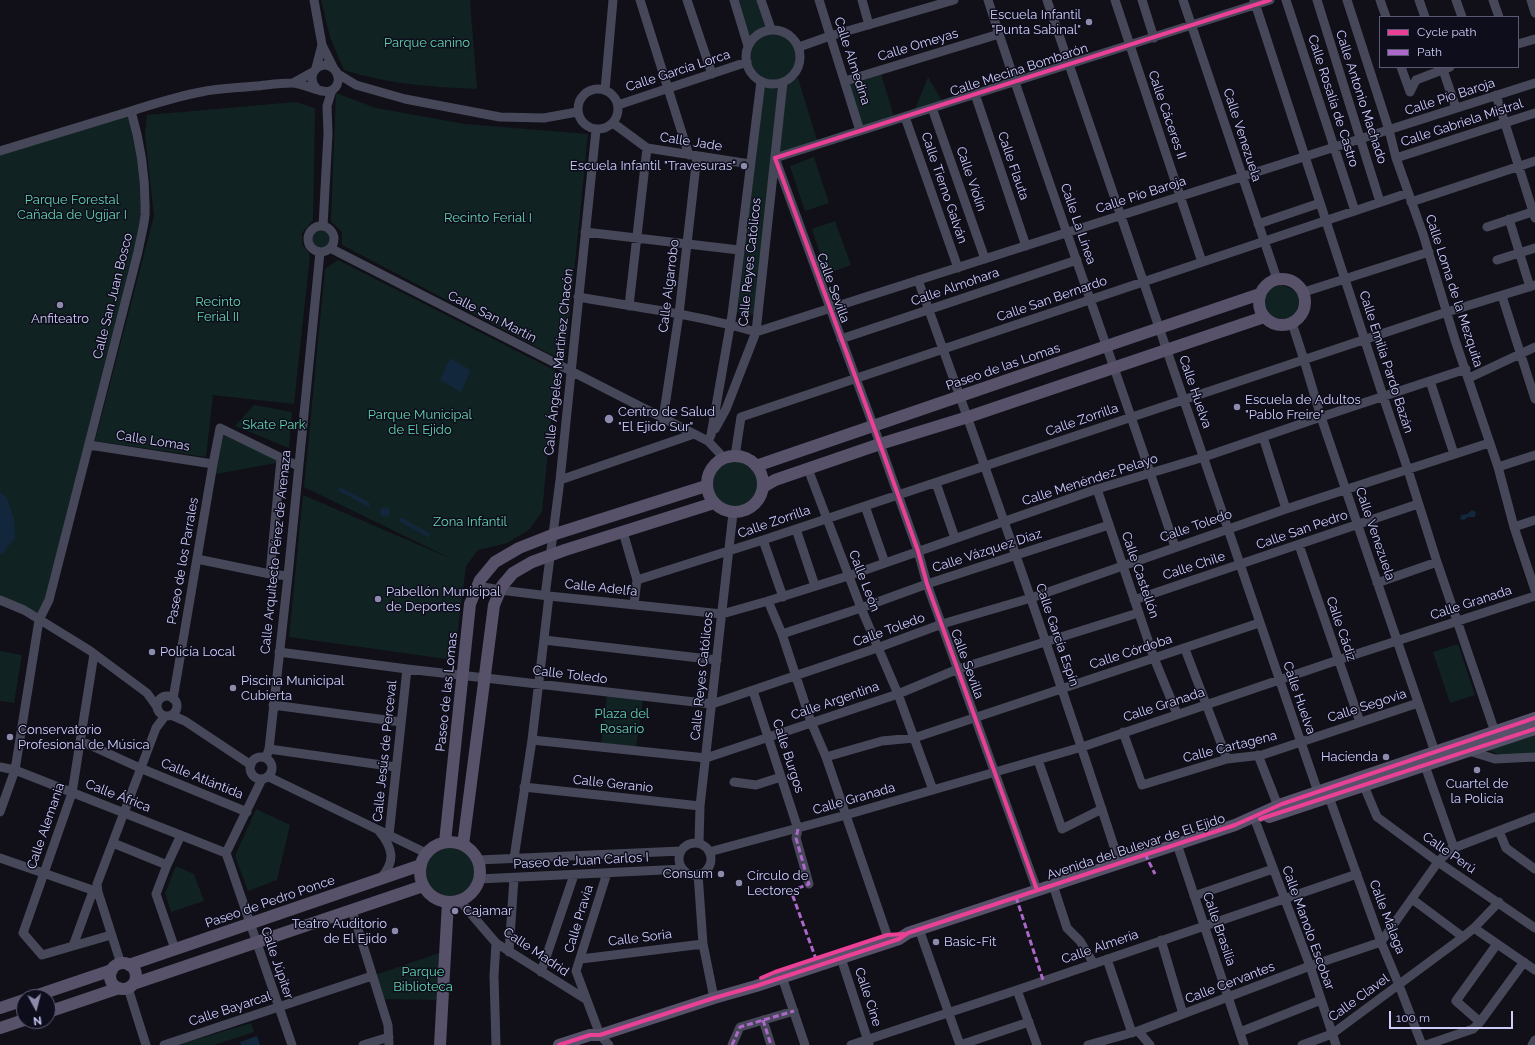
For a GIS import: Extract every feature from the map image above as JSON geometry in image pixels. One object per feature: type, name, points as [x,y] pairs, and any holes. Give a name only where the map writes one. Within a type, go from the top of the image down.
[{"type":"main road","points":[[1285,278],[1293,281],[1299,285],[1304,292],[1306,299],[1303,314],[1292,323],[1277,325],[1264,317],[1260,310],[1258,302],[1260,294],[1264,287],[1277,279],[1285,278]]},
{"type":"main road","name":"Paseo de las Lomas","points":[[756,466],[1260,294]]},
{"type":"main road","points":[[763,487],[775,480],[880,444],[968,418],[1264,317]]},
{"type":"main road","points":[[729,457],[745,458],[756,466],[763,480],[763,487],[761,495],[753,505],[742,512],[733,512],[719,508],[710,498],[706,486],[707,477],[716,463],[729,457]]},
{"type":"main road","name":"Paseo de las Lomas","points":[[445,842],[470,604],[480,580],[495,562],[519,548],[552,535],[706,486]]},
{"type":"main road","points":[[463,845],[494,605],[500,590],[513,573],[532,562],[714,503]]},
{"type":"main road","name":"Avenida del Bulevar de El Ejido","points":[[1235,825],[1293,800],[1364,786],[1423,761],[1435,752],[1535,718]]},
{"type":"main road","name":"Avenida del Bulevar de El Ejido","points":[[739,991],[775,972],[887,934],[908,933],[919,930],[1119,862],[1255,820],[1323,794],[1423,761],[1469,751],[1535,729]]},
{"type":"main road","points":[[445,842],[454,842],[463,845],[474,854],[478,860],[480,870],[479,879],[475,888],[469,896],[454,901],[438,900],[423,886],[420,872],[426,853],[438,844],[445,842]]},
{"type":"main road","name":"Paseo de Pedro Ponce","points":[[55,989],[421,865]]},
{"type":"main road","points":[[56,1009],[127,987],[423,886]]},
{"type":"main road","points":[[440,1045],[454,901]]},
{"type":"main road","name":"Avenida del Bulevar de El Ejido","points":[[559,1045],[590,1035],[600,1035],[739,991],[899,939],[908,933]]},
{"type":"main road","name":"Avenida del Bulevar de El Ejido","points":[[862,951],[862,947],[880,940],[887,934]]},
{"type":"main road","name":"Avenida del Bulevar de El Ejido","points":[[782,977],[805,963]]},
{"type":"main road","points":[[121,966],[135,971],[135,980],[127,987],[113,984],[111,981],[110,977],[121,966]]},
{"type":"main road","points":[[0,1008],[16,1003]]},
{"type":"main road","points":[[0,1028],[16,1023]]},
{"type":"main road","name":"Avenida del Bulevar de El Ejido","points":[[583,1045],[594,1042],[600,1035]]},
{"type":"street","points":[[314,0],[322,45],[335,71],[338,83],[334,88],[327,106],[328,134],[323,226]]},
{"type":"street","points":[[605,90],[613,0]]},
{"type":"street","name":"Calle Algarrobo","points":[[640,0],[693,156],[688,243],[663,419]]},
{"type":"street","points":[[688,0],[712,74]]},
{"type":"street","points":[[734,0],[748,46]]},
{"type":"street","points":[[761,0],[771,29]]},
{"type":"street","name":"Calle Almedina","points":[[819,0],[860,131]]},
{"type":"street","points":[[862,0],[869,25]]},
{"type":"street","points":[[799,47],[830,36],[954,0]]},
{"type":"street","name":"Calle La Línea","points":[[988,0],[1090,300],[1151,473],[1175,547]]},
{"type":"street","name":"Calle Huelva","points":[[1047,0],[1204,457],[1279,681],[1300,741],[1323,794]]},
{"type":"street","name":"Calle Cáceres II","points":[[1115,0],[1202,262]]},
{"type":"street","points":[[1142,0],[1154,38]]},
{"type":"street","name":"Calle Venezuela","points":[[1183,0],[1277,279]]},
{"type":"street","name":"Calle Mecina Bombarón","points":[[774,158],[1192,26],[1255,2],[1270,0]]},
{"type":"street","name":"Calle Rosalía de Castro","points":[[1286,0],[1355,211]]},
{"type":"street","name":"Calle Antonio Machado","points":[[1317,0],[1380,202]]},
{"type":"street","name":"Calle Loma de la Mezquita","points":[[1347,0],[1390,130],[1396,158],[1429,252],[1498,467],[1514,527],[1535,590]]},
{"type":"street","points":[[1380,0],[1386,16]]},
{"type":"street","points":[[1419,0],[1425,16]]},
{"type":"street","points":[[1456,0],[1462,16]]},
{"type":"street","points":[[1493,0],[1499,16]]},
{"type":"street","points":[[1531,0],[1535,13]]},
{"type":"street","name":"Calle Emilia Pardo Bazán","points":[[1255,2],[1437,562],[1495,732]]},
{"type":"street","points":[[771,29],[788,33],[795,39],[801,55],[798,68],[791,78],[776,84],[761,81],[752,73],[747,62],[746,54],[748,46],[757,34],[771,29]]},
{"type":"street","name":"Calle Omeyas","points":[[845,81],[999,34]]},
{"type":"street","points":[[1519,44],[1535,39]]},
{"type":"street","points":[[322,45],[312,80],[327,106]]},
{"type":"street","name":"Calle García Lorca","points":[[618,105],[747,62]]},
{"type":"street","points":[[293,83],[324,65],[356,85],[405,99],[500,117],[544,118],[577,112]]},
{"type":"street","points":[[1401,68],[1410,92],[1416,80],[1445,68],[1456,108]]},
{"type":"street","name":"Calle Reyes Católicos","points":[[709,438],[730,324],[761,81]]},
{"type":"street","name":"Calle Reyes Católicos","points":[[709,438],[726,409],[756,332],[783,82]]},
{"type":"street","points":[[0,152],[131,111],[202,91],[293,83],[324,92],[334,88],[356,85]]},
{"type":"street","name":"Calle Pío Baroja","points":[[756,332],[1535,83]]},
{"type":"street","points":[[591,90],[605,90],[611,93],[618,105],[618,112],[613,123],[602,129],[596,130],[583,124],[577,112],[577,105],[580,98],[591,90]]},
{"type":"street","name":"Calle Flauta","points":[[975,94],[1026,246]]},
{"type":"street","points":[[1487,227],[1509,219],[1534,213],[1496,95]]},
{"type":"street","name":"Calle Violín","points":[[932,108],[985,259]]},
{"type":"street","name":"Calle San Juan Bosco","points":[[0,812],[15,770],[39,620],[49,600],[138,252],[145,216],[144,173],[137,132],[131,111]]},
{"type":"street","name":"Calle Gabriela Mistral","points":[[1396,158],[1535,113]]},
{"type":"street","name":"Calle Tierno Galván","points":[[905,117],[958,268]]},
{"type":"street","name":"Calle Jade","points":[[613,123],[647,148],[750,164]]},
{"type":"street","name":"Calle Ángeles Martínez Chacón","points":[[514,858],[532,740],[544,640],[549,556],[560,480],[596,130]]},
{"type":"street","points":[[629,306],[647,148]]},
{"type":"street","name":"Calle Sevilla","points":[[774,158],[874,425],[942,624],[1037,890]]},
{"type":"street","points":[[1412,202],[1535,161]]},
{"type":"street","name":"Calle San Bernardo","points":[[729,457],[742,417],[1408,193]]},
{"type":"street","points":[[1258,224],[1320,203]]},
{"type":"street","points":[[1509,219],[1519,253],[1532,286]]},
{"type":"street","points":[[323,226],[327,228],[333,233],[334,241],[330,248],[323,252],[316,250],[310,245],[310,233],[316,228],[323,226]]},
{"type":"street","points":[[585,232],[739,250]]},
{"type":"street","name":"Calle San Martín","points":[[330,248],[663,419],[694,434],[709,438],[729,457]]},
{"type":"street","points":[[1497,260],[1535,248]]},
{"type":"street","name":"Calle Arquitecto Pérez de Arenaza","points":[[266,758],[269,749],[288,576],[320,252]]},
{"type":"street","points":[[1304,292],[1429,252]]},
{"type":"street","name":"Calle Almohara","points":[[842,339],[1077,260]]},
{"type":"street","points":[[918,280],[960,396]]},
{"type":"street","name":"Calle Zorrilla","points":[[637,580],[796,530],[826,518],[1447,312],[1532,286]]},
{"type":"street","points":[[1502,296],[1535,399]]},
{"type":"street","points":[[578,297],[730,324],[756,332]]},
{"type":"street","name":"Calle Venezuela","points":[[1292,323],[1357,525],[1435,752]]},
{"type":"street","points":[[1469,378],[1535,347]]},
{"type":"street","name":"Calle Menéndez Pelayo","points":[[722,614],[783,597],[885,564],[918,551],[1097,489],[1204,457],[1466,368]]},
{"type":"street","points":[[1430,381],[1454,454]]},
{"type":"street","name":"Calle García Espín","points":[[960,396],[1082,747],[1119,862]]},
{"type":"street","name":"Paseo de los Parrales","points":[[170,707],[220,428],[281,459]]},
{"type":"street","points":[[560,480],[694,434]]},
{"type":"street","points":[[1263,437],[1286,509]]},
{"type":"street","name":"Calle Toledo","points":[[279,652],[462,676],[712,704],[878,648],[942,624],[1031,598],[1228,528],[1490,443]]},
{"type":"street","name":"Calle Lomas","points":[[89,445],[213,464]]},
{"type":"street","points":[[1498,467],[1535,455]]},
{"type":"street","points":[[270,574],[281,459],[298,466]]},
{"type":"street","name":"Calle León","points":[[808,469],[848,576],[898,694],[933,790]]},
{"type":"street","points":[[936,482],[955,538]]},
{"type":"street","name":"Calle Castellón","points":[[1097,489],[1138,613],[1154,658],[1177,714]]},
{"type":"street","name":"Calle San Pedro","points":[[1240,565],[1418,504]]},
{"type":"street","points":[[865,506],[885,564]]},
{"type":"street","name":"Calle Reyes Católicos","points":[[699,844],[700,806],[733,512]]},
{"type":"street","points":[[1514,527],[1535,520]]},
{"type":"street","name":"Calle Vázquez Díaz","points":[[782,634],[928,584],[1109,525]]},
{"type":"street","points":[[796,530],[815,586]]},
{"type":"street","points":[[623,532],[637,580],[634,604]]},
{"type":"street","points":[[763,540],[783,597]]},
{"type":"street","name":"Calle Cádiz","points":[[1298,545],[1360,722]]},
{"type":"street","points":[[197,559],[270,574],[288,576]]},
{"type":"street","points":[[1377,583],[1437,562]]},
{"type":"street","name":"Calle Chile","points":[[1134,600],[1240,565]]},
{"type":"street","name":"Calle Adelfa","points":[[478,586],[547,596],[722,614]]},
{"type":"street","name":"Calle Granada","points":[[710,852],[798,829],[1082,747],[1397,640],[1458,622],[1535,596]]},
{"type":"street","points":[[0,600],[24,610],[94,654],[147,693],[170,707],[185,721],[251,765]]},
{"type":"street","points":[[768,601],[782,634],[811,722],[826,758],[887,934]]},
{"type":"street","name":"Calle Argentina","points":[[532,740],[706,758],[898,694],[958,669],[1138,613]]},
{"type":"street","name":"Calle Córdoba","points":[[826,758],[882,741],[914,738],[1260,623]]},
{"type":"street","points":[[544,640],[717,660]]},
{"type":"street","points":[[1184,649],[1227,759]]},
{"type":"street","name":"Calle Alemania","points":[[73,946],[42,955],[22,933],[72,793],[94,654]]},
{"type":"street","name":"Calle Jesús de Perceval","points":[[389,835],[407,669]]},
{"type":"street","name":"Calle Burgos","points":[[753,691],[798,829]]},
{"type":"street","points":[[147,693],[159,712],[170,707]]},
{"type":"street","name":"Calle Segovia","points":[[1300,741],[1418,703]]},
{"type":"street","points":[[273,706],[401,722]]},
{"type":"street","points":[[73,946],[96,892],[97,884],[156,728],[170,707]]},
{"type":"street","name":"Calle Cartagena","points":[[1123,732],[1142,785],[1227,759],[1262,755],[1300,741]]},
{"type":"street","name":"Calle Atlántida","points":[[81,741],[140,768],[247,812]]},
{"type":"street","points":[[269,749],[396,767]]},
{"type":"street","points":[[1469,751],[1495,759],[1534,760]]},
{"type":"street","points":[[1258,755],[1278,806]]},
{"type":"street","points":[[226,853],[265,778],[272,770],[269,760],[266,758],[259,758],[255,759],[251,765],[252,775],[258,779],[265,778],[426,853]]},
{"type":"street","points":[[1038,760],[1062,829],[1102,809]]},
{"type":"street","points":[[1423,761],[1454,848]]},
{"type":"street","name":"Calle África","points":[[0,767],[15,770],[226,853]]},
{"type":"street","points":[[734,782],[756,785],[781,777]]},
{"type":"street","name":"Calle Perú","points":[[1364,786],[1377,817],[1438,862],[1499,902],[1535,928]]},
{"type":"street","name":"Calle Geranio","points":[[524,787],[700,806]]},
{"type":"street","name":"Calle Málaga","points":[[1323,794],[1357,874],[1381,942],[1422,1045]]},
{"type":"street","name":"Avenida del Bulevar de El Ejido","points":[[1255,820],[1293,800]]},
{"type":"street","points":[[1381,942],[1438,862],[1450,849],[1535,817]]},
{"type":"street","name":"Calle Manolo Escobar","points":[[1255,820],[1310,966],[1336,1045]]},
{"type":"street","points":[[798,829],[796,838],[809,884]]},
{"type":"street","points":[[378,830],[387,842],[391,853],[387,871],[381,878]]},
{"type":"street","points":[[1499,831],[1506,848],[1535,869]]},
{"type":"street","points":[[175,949],[156,894],[181,835]]},
{"type":"street","points":[[113,843],[167,865]]},
{"type":"street","points":[[689,844],[699,844],[707,848],[710,852],[710,862],[709,866],[702,873],[692,874],[684,870],[679,860],[681,851],[689,844]]},
{"type":"street","name":"Calle Brasilia","points":[[1177,844],[1244,1045]]},
{"type":"street","name":"Paseo de Juan Carlos I","points":[[478,860],[681,851]]},
{"type":"street","name":"Calle Júpiter","points":[[226,853],[292,1045]]},
{"type":"street","points":[[0,858],[96,892]]},
{"type":"street","points":[[1194,896],[1273,869]]},
{"type":"street","name":"Paseo de Juan Carlos I","points":[[479,879],[684,870]]},
{"type":"street","name":"Calle Pravia","points":[[576,971],[607,873]]},
{"type":"street","points":[[698,874],[703,944],[714,998]]},
{"type":"street","name":"Calle Almería","points":[[851,1045],[869,1042],[949,1012],[1285,900],[1357,874]]},
{"type":"street","points":[[541,972],[574,875]]},
{"type":"street","points":[[509,952],[514,878]]},
{"type":"street","points":[[1053,885],[1067,928],[1080,941],[1094,964]]},
{"type":"street","points":[[96,892],[112,935],[121,966]]},
{"type":"street","points":[[1412,899],[1464,937]]},
{"type":"street","name":"Calle Madrid","points":[[454,901],[496,943],[587,1000]]},
{"type":"street","name":"Calle Clavel","points":[[1302,1045],[1332,1034],[1464,937],[1499,902]]},
{"type":"street","points":[[352,910],[388,1025],[389,1041],[363,1045]]},
{"type":"street","points":[[1474,928],[1535,970]]},
{"type":"street","points":[[919,930],[960,1045],[1029,1022]]},
{"type":"street","points":[[73,946],[112,935]]},
{"type":"street","points":[[1162,940],[1183,1014]]},
{"type":"street","name":"Calle Cervantes","points":[[1088,1045],[1105,1043],[1310,966],[1381,942]]},
{"type":"street","points":[[496,943],[494,976],[496,1045]]},
{"type":"street","name":"Calle Soria","points":[[581,959],[703,944]]},
{"type":"street","points":[[1480,1022],[1456,1001],[1497,944]]},
{"type":"street","name":"Calle Cine","points":[[841,958],[869,1042]]},
{"type":"street","points":[[1107,959],[1135,1032],[1150,1045]]},
{"type":"street","points":[[1426,1045],[1473,1029],[1480,1022],[1524,962]]},
{"type":"street","name":"Calle Madrid","points":[[576,971],[600,1035]]},
{"type":"street","name":"Calle Bayarcal","points":[[164,1045],[372,976]]},
{"type":"street","points":[[782,977],[805,1045]]},
{"type":"street","points":[[127,987],[146,1045]]},
{"type":"street","points":[[1017,990],[1037,1045]]},
{"type":"street","points":[[1240,1032],[1321,1000]]},
{"type":"street","points":[[732,1045],[740,1027],[794,1011]]},
{"type":"street","points":[[763,1020],[771,1045]]},
{"type":"street","points":[[600,1035],[609,1045]]},
{"type":"street","points":[[1532,1045],[1535,1040]]},
{"type":"green space","name":"Parque canino","points":[[321,0],[470,0],[477,89],[393,82],[344,70],[330,37]]},
{"type":"green space","points":[[737,0],[757,0],[766,26],[748,36]]},
{"type":"green space","points":[[773,34],[786,38],[792,44],[796,57],[792,70],[786,76],[773,80],[760,76],[754,70],[750,57],[754,44],[760,38]]},
{"type":"green space","points":[[880,70],[895,120],[860,131],[845,81]]},
{"type":"green space","points":[[928,77],[944,104],[913,114]]},
{"type":"green space","points":[[798,78],[817,140],[779,152],[787,85]]},
{"type":"green space","points":[[764,87],[779,89],[754,315],[735,312]]},
{"type":"green space","name":"Recinto Ferial I","points":[[336,93],[376,108],[465,124],[588,134],[565,362],[342,245],[342,232],[331,221]]},
{"type":"green space","name":"Recinto Ferial II","points":[[296,102],[315,108],[313,220],[302,233],[302,244],[310,255],[294,404],[213,395],[206,457],[95,441],[154,216],[145,134],[147,115]]},
{"type":"green space","name":"Parque Forestal Cañada de Ugíjar I","points":[[131,111],[144,173],[138,252],[39,620],[0,600],[0,155]]},
{"type":"green space","points":[[814,157],[829,203],[805,211],[790,166]]},
{"type":"green space","points":[[835,221],[851,265],[827,274],[812,229]]},
{"type":"green space","points":[[321,226],[330,230],[334,239],[330,248],[321,252],[312,248],[308,239],[312,230]]},
{"type":"green space","name":"Parque Municipal de El Ejido","points":[[338,260],[556,371],[542,512],[529,530],[507,543],[478,550],[466,566],[454,660],[289,637],[303,495],[454,560],[304,487],[325,269]]},
{"type":"green space","points":[[1281,285],[1296,293],[1299,300],[1299,305],[1294,316],[1282,319],[1271,316],[1265,307],[1264,302],[1267,292],[1272,288]]},
{"type":"green space","name":"Skate Park","points":[[254,405],[292,412],[289,448],[235,426]]},
{"type":"green space","points":[[220,428],[281,462],[211,475]]},
{"type":"green space","points":[[730,460],[740,460],[749,464],[755,470],[758,475],[758,493],[749,504],[740,508],[730,508],[721,504],[715,498],[711,489],[711,479],[715,470],[721,464]]},
{"type":"green space","points":[[1458,644],[1475,695],[1450,703],[1433,652]]},
{"type":"green space","points":[[0,651],[22,655],[14,703],[0,701]]},
{"type":"green space","name":"Plaza del Rosario","points":[[607,695],[643,699],[636,747],[601,743]]},
{"type":"green space","points":[[1535,731],[1535,755],[1500,755],[1480,747]]},
{"type":"green space","points":[[256,809],[290,825],[277,880],[248,891],[235,856]]},
{"type":"green space","points":[[445,846],[455,846],[464,850],[472,858],[476,867],[476,877],[472,886],[464,894],[455,898],[445,898],[436,894],[428,886],[424,877],[424,867],[428,858],[436,850]]},
{"type":"green space","points":[[176,866],[194,874],[204,901],[171,912],[165,893]]},
{"type":"green space","name":"Parque Biblioteca","points":[[445,951],[442,1000],[380,999],[372,976]]},
{"type":"green space","points":[[251,1023],[254,1032],[214,1045],[178,1045]]},
{"type":"water","points":[[450,358],[471,370],[461,392],[440,380]]},
{"type":"water","points":[[340,487],[370,503],[369,507],[339,491]]},
{"type":"water","points":[[0,492],[7,498],[14,518],[15,538],[3,553],[0,554]]},
{"type":"water","points":[[383,507],[387,507],[390,512],[387,517],[383,517],[380,514],[380,510]]},
{"type":"water","points":[[1472,510],[1476,512],[1475,517],[1468,517],[1464,520],[1460,519],[1461,515],[1467,514]]},
{"type":"water","points":[[401,517],[430,534],[429,538],[399,521]]},
{"type":"water","points":[[257,1036],[260,1045],[241,1045],[240,1042]]},
{"type":"marked path","points":[[798,829],[796,838],[809,884],[791,891],[816,959]]},
{"type":"marked path","points":[[1145,854],[1155,874]]},
{"type":"marked path","points":[[1016,897],[1043,980]]},
{"type":"marked path","points":[[732,1045],[740,1027],[794,1011]]},
{"type":"marked path","points":[[763,1020],[771,1045]]},
{"type":"cycle path","points":[[1037,890],[927,584],[918,551],[876,433],[775,158],[1270,0]]},
{"type":"cycle path","points":[[559,1045],[590,1035],[600,1035],[899,939],[908,933],[1235,825],[1282,804],[1535,718]]},
{"type":"cycle path","points":[[1260,819],[1535,729]]},
{"type":"cycle path","points":[[761,978],[887,935],[904,934]]},
{"type":"place","name":"Escuela Infantil \"Punta Sabinal\"","points":[[1089,22]]},
{"type":"place","name":"Escuela Infantil \"Travesuras\"","points":[[744,166]]},
{"type":"place","name":"Anfiteatro","points":[[60,305]]},
{"type":"place","name":"Escuela de Adultos \"Pablo Freire\"","points":[[1237,407]]},
{"type":"place","name":"Centro de Salud \"El Ejido Sur\"","points":[[609,419]]},
{"type":"place","name":"Pabellón Municipal de Deportes","points":[[378,599]]},
{"type":"place","name":"Policía Local","points":[[152,652]]},
{"type":"place","name":"Piscina Municipal Cubierta","points":[[233,688]]},
{"type":"place","name":"Conservatorio Profesional de Música","points":[[10,737]]},
{"type":"place","name":"Hacienda","points":[[1386,757]]},
{"type":"place","name":"Cuartel de la Policía","points":[[1477,770]]},
{"type":"place","name":"Consum","points":[[721,874]]},
{"type":"place","name":"Círculo de Lectores","points":[[739,883]]},
{"type":"place","name":"Cajamar","points":[[455,911]]},
{"type":"place","name":"Teatro Auditorio de El Ejido","points":[[395,931]]},
{"type":"place","name":"Basic-Fit","points":[[936,942]]},
{"type":"park label","name":"Zona Infantil","points":[[470,522]]}]
